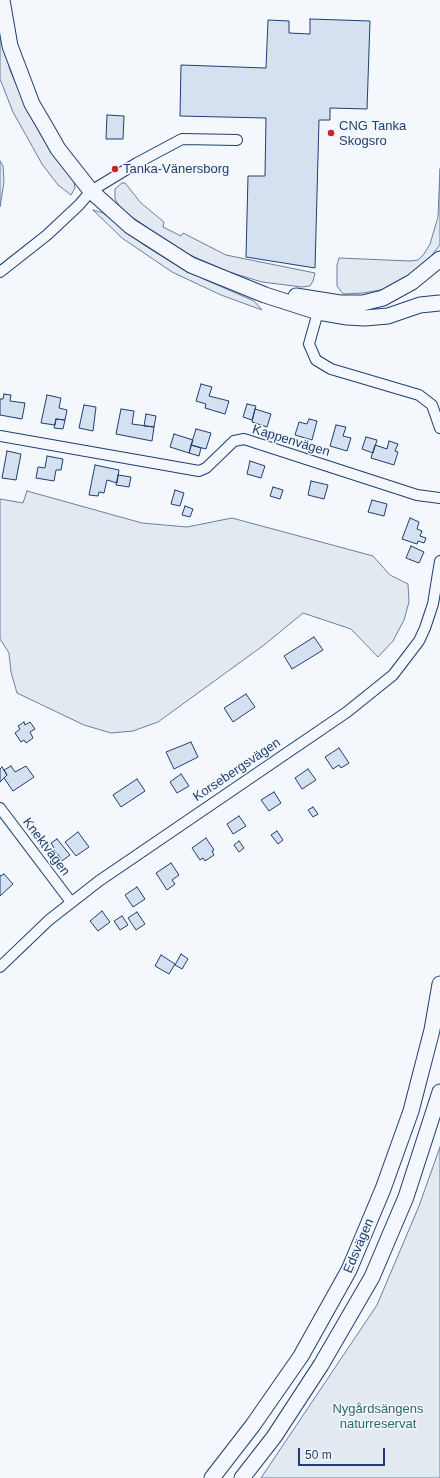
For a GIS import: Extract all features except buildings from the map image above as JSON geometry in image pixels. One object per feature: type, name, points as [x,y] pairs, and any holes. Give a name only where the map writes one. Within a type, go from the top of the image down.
[{"type":"main road","points":[[2,0],[10,46],[32,104],[58,149],[90,191],[130,226],[160,247],[191,265],[228,282],[265,296],[318,312],[347,317],[365,318],[388,316],[420,306],[440,303]]},
{"type":"main road","points":[[228,282],[320,301],[363,303],[382,298],[399,291],[440,259]]},
{"type":"main road","name":"Edsvägen","points":[[212,1478],[253,1425],[301,1356],[350,1270],[383,1188],[411,1111],[432,1030],[440,984]]},
{"type":"main road","name":"Edsvägen","points":[[242,1478],[274,1437],[321,1365],[372,1277],[406,1198],[440,1092]]},
{"type":"street","points":[[0,272],[47,235],[79,205],[90,191],[119,173],[182,139],[237,140]]},
{"type":"street","points":[[318,312],[309,344],[316,360],[331,369],[419,395],[432,405],[440,428]]},
{"type":"street","name":"Kappenvägen","points":[[0,436],[199,471],[206,468],[234,441],[244,439],[417,495],[440,498]]},
{"type":"street","name":"Korsebergsvägen","points":[[0,967],[71,902],[137,853],[348,712],[393,675],[419,641],[425,628],[433,604],[440,561]]},
{"type":"street","name":"Knektvägen","points":[[0,808],[71,902]]},
{"type":"green space","points":[[0,31],[10,70],[29,114],[52,154],[74,182],[75,188],[71,195],[58,185],[42,164],[13,112],[0,79]]},
{"type":"green space","points":[[0,161],[3,166],[4,182],[0,207]]},
{"type":"green space","points":[[440,169],[440,245],[424,265],[386,289],[363,293],[343,294],[337,286],[337,265],[339,258],[410,261],[418,260],[424,254],[430,244],[438,217]]},
{"type":"green space","points":[[122,183],[125,183],[141,203],[164,222],[163,227],[181,236],[183,233],[226,255],[315,273],[313,281],[310,286],[302,287],[262,282],[229,272],[181,251],[122,210],[115,199],[115,189]]},
{"type":"green space","points":[[93,210],[103,213],[144,245],[173,263],[206,280],[254,301],[262,310],[221,295],[172,272],[122,238]]},
{"type":"green space","points":[[27,491],[142,523],[187,527],[232,518],[373,556],[390,575],[408,584],[409,602],[404,620],[393,641],[378,657],[351,629],[303,613],[264,645],[158,722],[133,731],[111,733],[84,725],[17,693],[11,672],[9,653],[0,639],[0,499],[23,503]]},
{"type":"green space","name":"Nygårdsängens naturreservat","points":[[440,1147],[440,1478],[261,1478],[377,1305],[419,1206]]},
{"type":"place","name":"CNG Tanka Skogsro","points":[[331,133]]},
{"type":"place","name":"Tanka-Vänersborg","points":[[115,169]]}]
